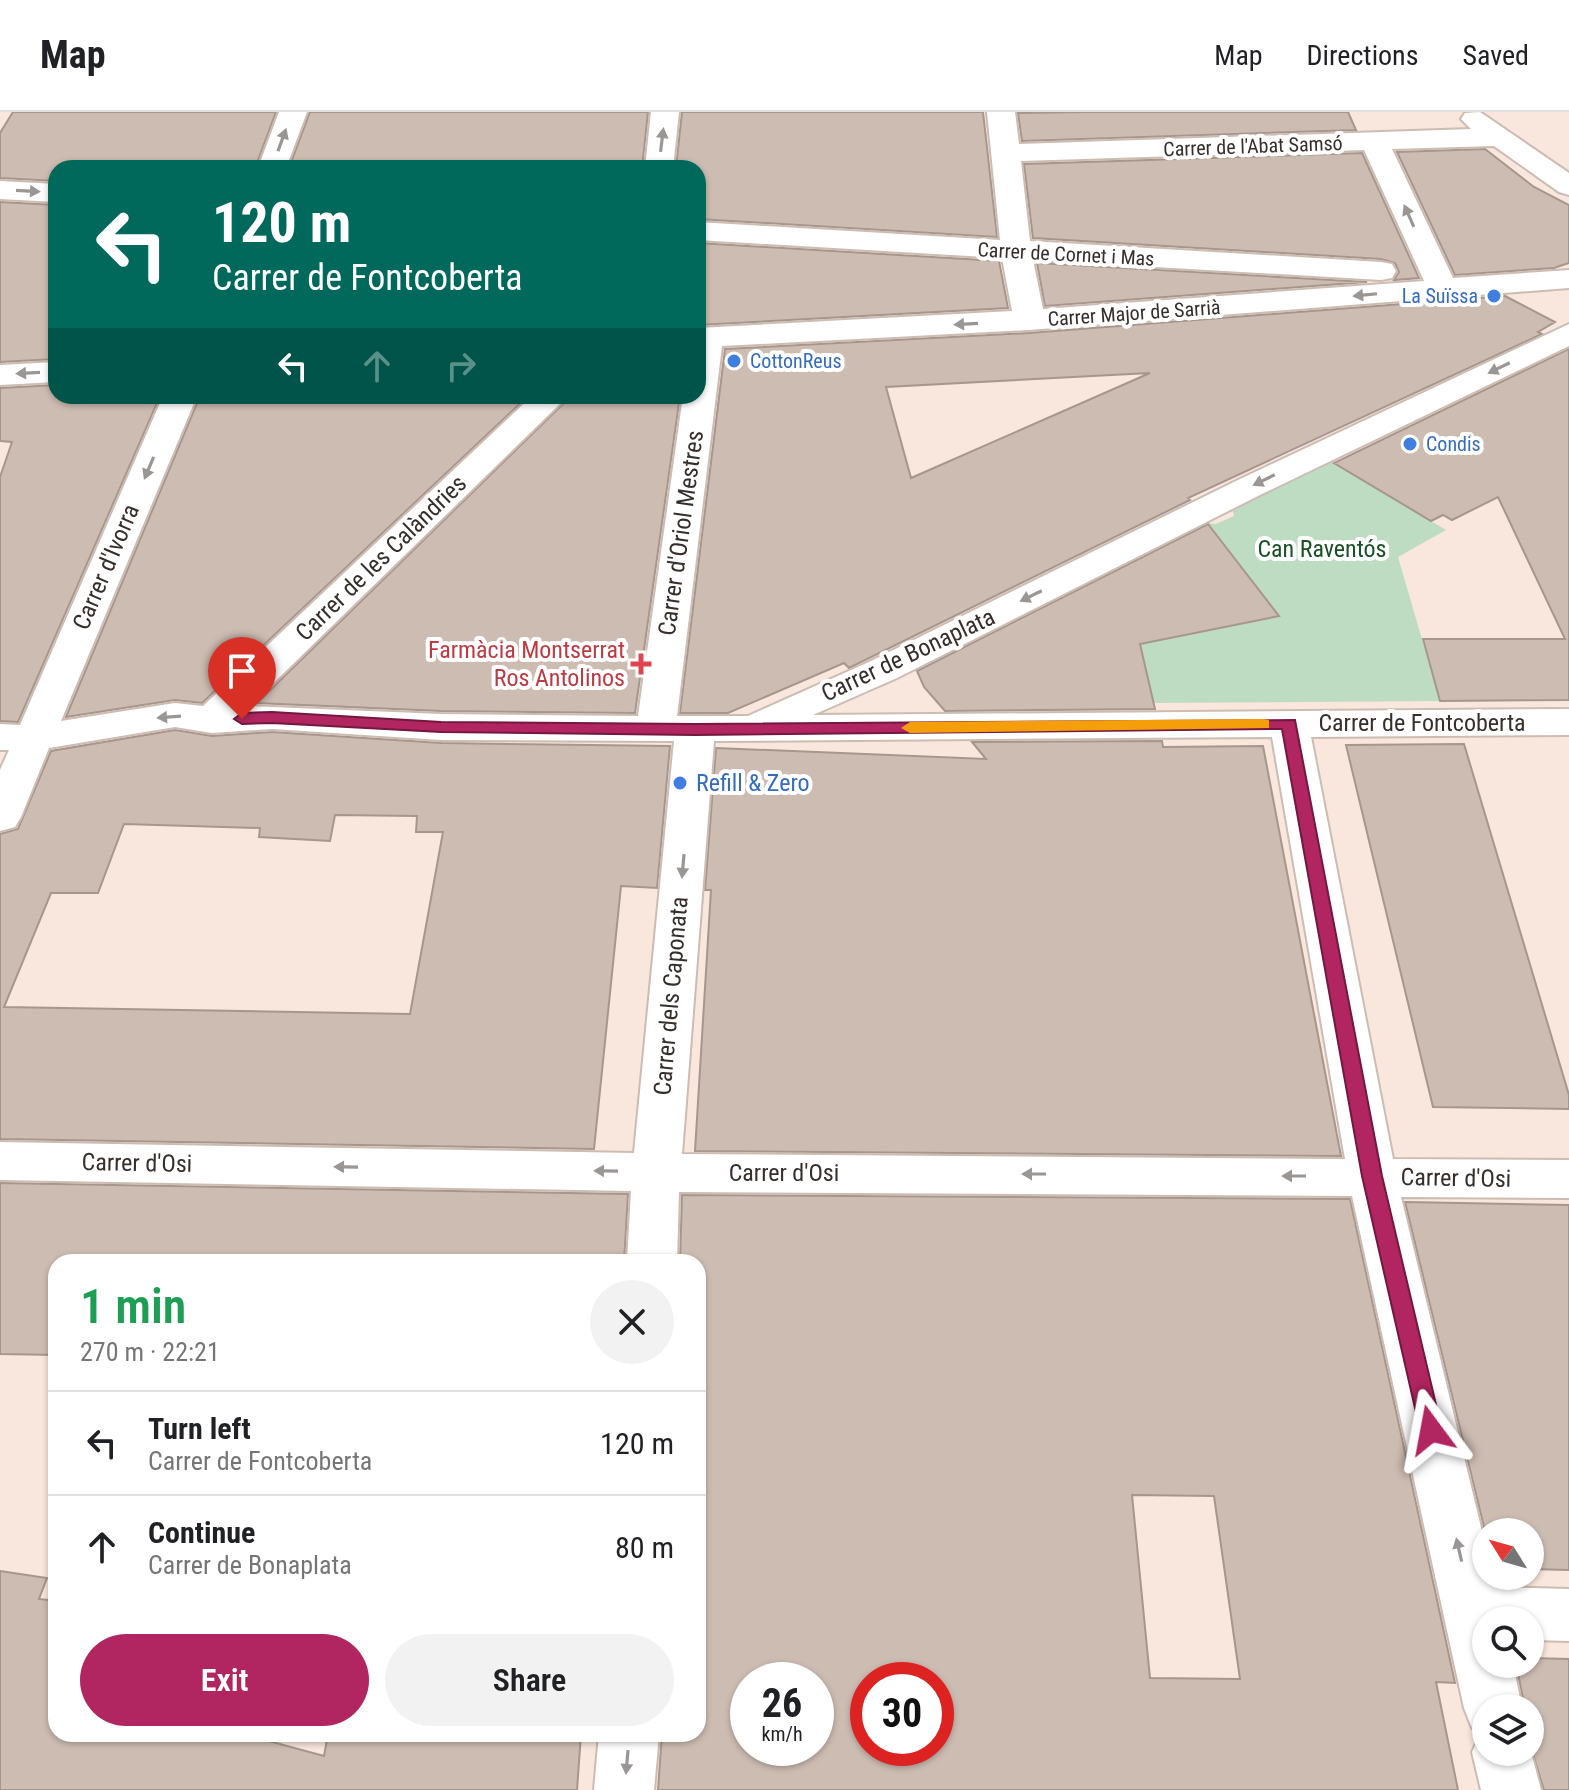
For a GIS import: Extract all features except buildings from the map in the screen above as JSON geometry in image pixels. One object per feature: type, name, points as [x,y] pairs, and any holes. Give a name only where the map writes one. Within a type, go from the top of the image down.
[{"type":"street","points":[[275,160],[293,112]]},
{"type":"street","points":[[660,160],[665,112]]},
{"type":"street","points":[[1001,112],[1008,153],[1016,251],[1029,320]]},
{"type":"street","points":[[1466,112],[1569,186]]},
{"type":"street","name":"Carrer de l'Abat Samsó","points":[[1008,153],[1498,137]]},
{"type":"street","points":[[1375,142],[1439,280]]},
{"type":"street","points":[[0,190],[48,193]]},
{"type":"street","name":"Carrer de Cornet i Mas","points":[[706,232],[1304,267],[1439,280]]},
{"type":"street","name":"Carrer Major de Sarrià","points":[[706,338],[1029,320],[1320,299],[1439,280],[1512,283],[1569,279]]},
{"type":"street","points":[[1512,283],[1569,312]]},
{"type":"street","name":"Carrer de Bonaplata","points":[[17,737],[175,715],[212,720],[272,717],[441,727],[746,729],[883,670],[1569,334]]},
{"type":"street","points":[[0,375],[48,372]]},
{"type":"street","name":"Carrer d'Ivorra","points":[[0,817],[17,737],[176,404]]},
{"type":"street","name":"Carrer de les Calàndries","points":[[212,720],[543,404]]},
{"type":"street","name":"Carrer d'Oriol Mestres","points":[[675,729],[698,404]]},
{"type":"street","name":"Carrer de Fontcoberta","points":[[746,729],[1569,722]]},
{"type":"street","points":[[1289,723],[1372,1176],[1472,1608]]},
{"type":"street","name":"Carrer dels Caponata","points":[[652,1254],[675,729]]},
{"type":"street","name":"Carrer d'Osi","points":[[0,1161],[656,1172],[1569,1179]]},
{"type":"street","points":[[1544,1614],[1569,1615]]},
{"type":"street","points":[[624,1790],[628,1742]]},
{"type":"street","points":[[1505,1766],[1511,1790]]},
{"type":"green space","name":"Can Raventós","points":[[1330,461],[1446,530],[1398,557],[1440,701],[1153,703],[1068,594],[1116,568],[1167,639],[1278,616],[1207,523],[1216,524],[1234,516],[1232,508]]},
{"type":"slow traffic","points":[[910,728],[1263,724]]},
{"type":"place","name":"La Suïssa","points":[[1494,296]]},
{"type":"place","name":"CottonReus","points":[[734,361]]},
{"type":"place","name":"Condis","points":[[1410,444]]},
{"type":"place","name":"Farmàcia Montserrat Ros Antolinos","points":[[641,664]]},
{"type":"place","name":"Refill & Zero","points":[[680,783]]},
{"type":"route","points":[[242,719],[272,717],[441,727],[695,729],[1289,723],[1372,1176],[1431,1430]]}]
